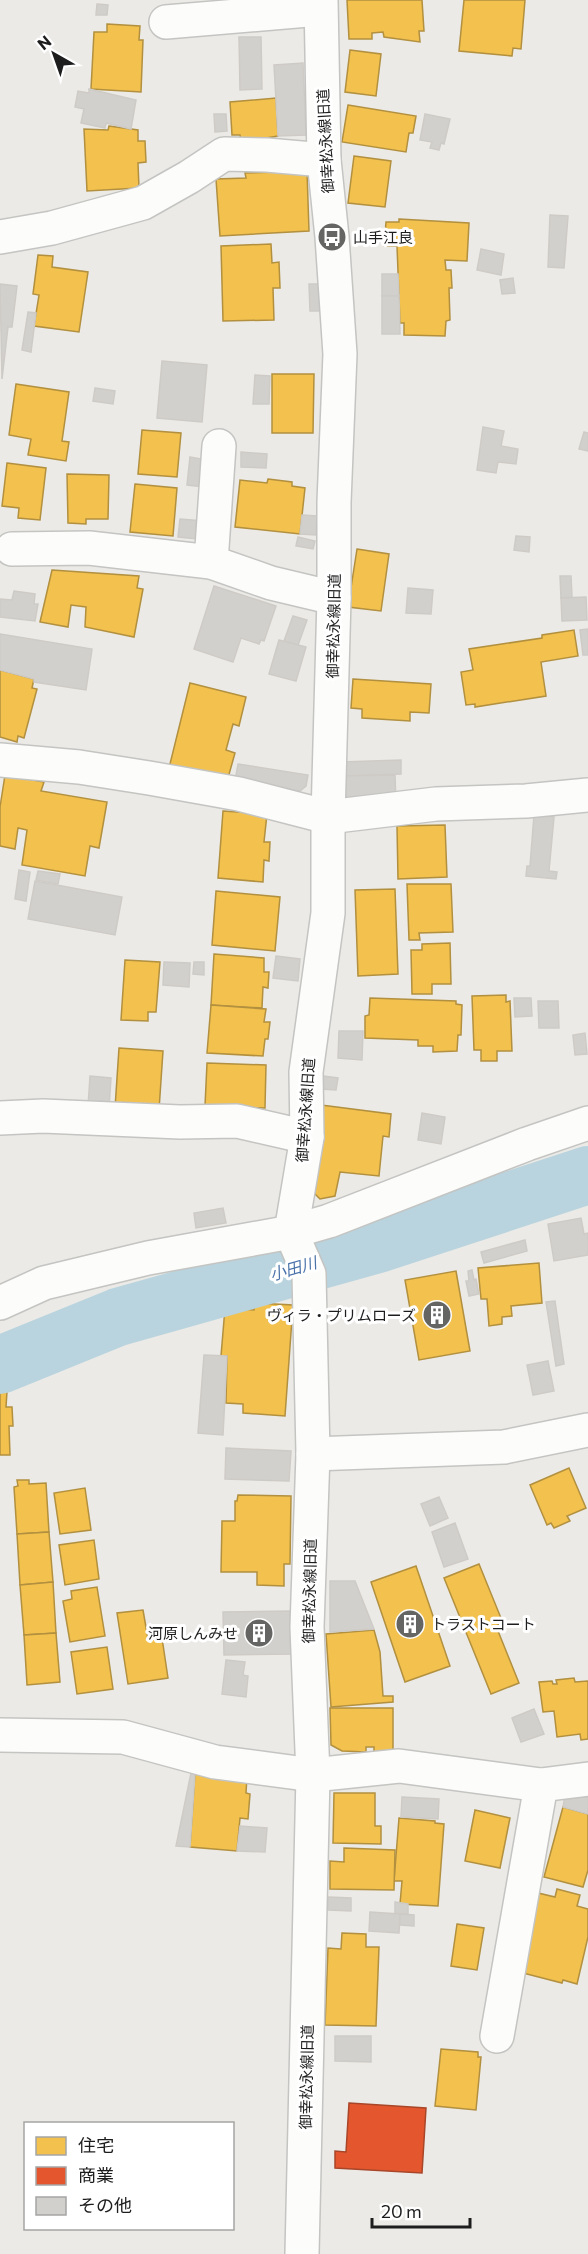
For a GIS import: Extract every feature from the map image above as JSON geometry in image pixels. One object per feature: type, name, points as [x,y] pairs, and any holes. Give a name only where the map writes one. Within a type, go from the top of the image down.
[{"type":"street","points":[[166,22],[320,5]]},
{"type":"street","name":"御幸松永線旧道","points":[[302,2254],[313,1775],[307,1627],[313,1454],[309,1274],[293,1236],[306,1137],[306,1072],[328,913],[334,502],[340,354],[324,160],[320,5]]},
{"type":"street","points":[[0,237],[52,228],[143,203],[224,154],[324,160]]},
{"type":"street","points":[[211,562],[219,446]]},
{"type":"street","points":[[12,549],[89,548],[211,562],[271,584],[334,598]]},
{"type":"street","points":[[0,760],[79,767],[160,780],[239,794],[328,817],[436,804],[526,801],[588,795]]},
{"type":"street","points":[[0,1118],[43,1116],[180,1122],[237,1121],[306,1137]]},
{"type":"street","points":[[0,1303],[44,1283],[148,1258],[293,1236],[527,1144],[588,1123]]},
{"type":"street","points":[[313,1454],[504,1447],[588,1430]]},
{"type":"street","points":[[0,1735],[123,1737],[215,1762],[313,1775],[399,1766],[541,1785],[588,1779]]},
{"type":"street","points":[[497,2036],[541,1785]]},
{"type":"building: 住宅","points":[[347,0],[422,0],[424,31],[419,31],[420,42],[384,37],[383,32],[372,33],[372,39],[349,39]]},
{"type":"building: 住宅","points":[[464,0],[525,0],[521,49],[513,48],[512,56],[459,51]]},
{"type":"building: 住宅","points":[[107,24],[140,26],[139,40],[143,40],[141,92],[91,89],[94,32],[107,32]]},
{"type":"building: 住宅","points":[[350,50],[381,54],[376,96],[345,92]]},
{"type":"building: 住宅","points":[[276,98],[278,136],[241,142],[240,135],[232,135],[230,102]]},
{"type":"building: 住宅","points":[[348,105],[416,116],[413,133],[409,133],[406,152],[342,142]]},
{"type":"building: 住宅","points":[[109,126],[138,130],[138,141],[145,141],[146,162],[138,163],[139,188],[87,191],[84,129],[108,130]]},
{"type":"building: 住宅","points":[[354,156],[391,161],[385,207],[348,203]]},
{"type":"building: 住宅","points":[[307,171],[309,231],[220,236],[216,179],[246,178],[245,173]]},
{"type":"building: 住宅","points":[[399,219],[469,223],[467,261],[445,260],[446,270],[451,270],[452,288],[449,288],[450,320],[446,321],[445,336],[404,335],[404,323],[400,323],[397,246],[384,246],[386,222],[399,222]]},
{"type":"building: 住宅","points":[[271,244],[272,263],[279,262],[280,288],[273,288],[274,320],[223,321],[221,246]]},
{"type":"building: 住宅","points":[[38,255],[53,256],[52,267],[88,272],[79,332],[34,326],[39,295],[33,294]]},
{"type":"building: 住宅","points":[[272,374],[314,374],[313,433],[272,433]]},
{"type":"building: 住宅","points":[[16,384],[69,392],[62,441],[69,442],[66,461],[28,455],[31,439],[9,435]]},
{"type":"building: 住宅","points":[[142,430],[181,433],[177,477],[138,474]]},
{"type":"building: 住宅","points":[[7,463],[46,468],[40,520],[18,518],[19,508],[2,506]]},
{"type":"building: 住宅","points":[[67,474],[109,475],[108,519],[86,519],[86,524],[68,523]]},
{"type":"building: 住宅","points":[[268,479],[292,482],[292,486],[305,488],[300,534],[235,527],[240,480],[267,483]]},
{"type":"building: 住宅","points":[[135,484],[177,488],[173,536],[130,532]]},
{"type":"building: 住宅","points":[[357,549],[389,554],[381,611],[348,607]]},
{"type":"building: 住宅","points":[[52,570],[139,576],[137,588],[143,589],[134,637],[85,627],[86,607],[71,605],[68,627],[40,622]]},
{"type":"building: 住宅","points":[[574,630],[578,656],[541,662],[546,696],[475,707],[475,704],[466,705],[461,672],[473,670],[469,649],[542,638],[542,635]]},
{"type":"building: 住宅","points":[[0,670],[34,679],[32,688],[37,689],[24,738],[18,736],[17,742],[0,737]]},
{"type":"building: 住宅","points":[[353,679],[431,684],[429,713],[410,712],[410,721],[362,718],[362,709],[351,708]]},
{"type":"building: 住宅","points":[[190,683],[246,697],[239,726],[233,724],[226,750],[235,753],[228,778],[168,772]]},
{"type":"building: 住宅","points":[[5,775],[44,782],[41,791],[107,802],[99,848],[90,846],[85,876],[22,865],[27,830],[18,828],[15,849],[0,846],[0,807]]},
{"type":"building: 住宅","points":[[223,811],[267,814],[264,842],[270,842],[269,861],[264,860],[263,882],[218,878]]},
{"type":"building: 住宅","points":[[445,825],[447,877],[398,879],[397,826]]},
{"type":"building: 住宅","points":[[407,884],[451,884],[453,932],[419,933],[420,940],[409,940]]},
{"type":"building: 住宅","points":[[395,889],[398,974],[358,976],[355,890]]},
{"type":"building: 住宅","points":[[216,891],[280,897],[275,951],[212,945]]},
{"type":"building: 住宅","points":[[450,943],[451,984],[432,984],[432,994],[412,994],[411,950],[422,950],[422,944]]},
{"type":"building: 住宅","points":[[214,954],[264,958],[264,972],[269,972],[268,988],[263,987],[262,1008],[211,1005]]},
{"type":"building: 住宅","points":[[125,960],[160,962],[156,1012],[148,1012],[148,1021],[121,1020]]},
{"type":"building: 住宅","points":[[506,995],[506,1002],[510,1001],[512,1051],[497,1051],[497,1061],[481,1061],[481,1050],[474,1050],[472,996]]},
{"type":"building: 住宅","points":[[370,998],[456,1001],[456,1004],[462,1005],[461,1035],[458,1035],[457,1051],[433,1052],[433,1046],[418,1046],[418,1040],[365,1038],[365,1016],[369,1015]]},
{"type":"building: 住宅","points":[[211,1005],[266,1009],[264,1022],[270,1022],[263,1056],[207,1053]]},
{"type":"building: 住宅","points":[[119,1048],[163,1051],[159,1110],[115,1108]]},
{"type":"building: 住宅","points":[[207,1063],[266,1065],[265,1108],[205,1106]]},
{"type":"building: 住宅","points":[[321,1105],[391,1114],[389,1137],[383,1136],[379,1176],[340,1172],[335,1196],[320,1199],[315,1194]]},
{"type":"building: 住宅","points":[[539,1263],[542,1303],[511,1306],[512,1316],[502,1317],[502,1324],[489,1326],[487,1299],[481,1299],[478,1268]]},
{"type":"building: 住宅","name":"ヴィラ・プリムローズ","points":[[456,1271],[470,1351],[419,1360],[405,1280]]},
{"type":"building: 住宅","points":[[255,1303],[293,1305],[285,1416],[243,1413],[243,1404],[226,1403],[227,1356],[221,1356],[225,1308],[254,1310]]},
{"type":"building: 住宅","points":[[8,1376],[6,1407],[12,1407],[13,1426],[9,1426],[10,1455],[0,1455],[0,1380]]},
{"type":"building: 住宅","points":[[569,1468],[586,1508],[567,1516],[570,1521],[554,1528],[551,1523],[547,1525],[530,1485]]},
{"type":"building: 住宅","points":[[17,1480],[29,1480],[29,1484],[46,1483],[49,1532],[17,1534],[14,1487],[18,1486]]},
{"type":"building: 住宅","points":[[85,1488],[91,1530],[60,1534],[54,1493]]},
{"type":"building: 住宅","points":[[238,1495],[291,1496],[290,1564],[284,1564],[284,1586],[257,1585],[257,1572],[221,1572],[222,1521],[235,1521],[235,1501]]},
{"type":"building: 住宅","points":[[49,1532],[53,1582],[20,1585],[17,1534]]},
{"type":"building: 住宅","points":[[94,1540],[99,1579],[65,1585],[59,1545]]},
{"type":"building: 住宅","points":[[479,1564],[503,1623],[496,1626],[519,1683],[491,1694],[444,1578]]},
{"type":"building: 住宅","name":"トラストコート","points":[[416,1566],[450,1666],[405,1682],[371,1582]]},
{"type":"building: 住宅","points":[[53,1582],[56,1633],[24,1635],[20,1585]]},
{"type":"building: 住宅","points":[[97,1587],[105,1636],[70,1642],[63,1601],[72,1599],[71,1591]]},
{"type":"building: 住宅","points":[[143,1610],[148,1639],[162,1638],[168,1678],[128,1684],[117,1613]]},
{"type":"building: 住宅","points":[[374,1630],[380,1652],[383,1696],[393,1696],[393,1702],[331,1707],[326,1634]]},
{"type":"building: 住宅","points":[[56,1633],[60,1682],[27,1685],[24,1635]]},
{"type":"building: 住宅","points":[[107,1647],[113,1689],[77,1694],[71,1652]]},
{"type":"building: 住宅","points":[[574,1678],[575,1682],[588,1681],[588,1739],[581,1740],[580,1734],[557,1737],[554,1711],[543,1712],[539,1682],[552,1681],[553,1684],[557,1684],[556,1680]]},
{"type":"building: 住宅","points":[[330,1708],[393,1708],[393,1753],[374,1753],[374,1747],[366,1747],[366,1752],[342,1751],[331,1745]]},
{"type":"building: 住宅","points":[[195,1773],[247,1777],[246,1793],[250,1794],[248,1819],[240,1818],[237,1851],[190,1847]]},
{"type":"building: 住宅","points":[[334,1793],[375,1793],[375,1826],[381,1826],[381,1844],[333,1843]]},
{"type":"building: 住宅","points":[[563,1807],[588,1814],[588,1870],[583,1887],[544,1877]]},
{"type":"building: 住宅","points":[[475,1810],[510,1818],[500,1868],[465,1861]]},
{"type":"building: 住宅","points":[[399,1818],[444,1824],[438,1906],[400,1904],[402,1881],[394,1881]]},
{"type":"building: 住宅","points":[[344,1848],[395,1850],[394,1890],[330,1889],[330,1861],[344,1862]]},
{"type":"building: 住宅","points":[[557,1889],[580,1895],[577,1906],[588,1909],[588,1937],[577,1984],[563,1980],[562,1983],[519,1972],[538,1893],[555,1897]]},
{"type":"building: 住宅","points":[[457,1924],[484,1928],[477,1970],[451,1966]]},
{"type":"building: 住宅","points":[[342,1933],[366,1934],[366,1947],[379,1947],[376,2026],[325,2025],[328,1948],[341,1949]]},
{"type":"building: 住宅","points":[[441,2049],[478,2052],[478,2057],[481,2057],[476,2110],[435,2106]]},
{"type":"building: 商業","points":[[349,2103],[426,2108],[422,2173],[335,2168],[335,2151],[346,2152]]},
{"type":"building: その他","points":[[97,4],[108,5],[107,15],[96,15]]},
{"type":"building: その他","points":[[239,37],[261,37],[262,89],[240,90]]},
{"type":"building: その他","points":[[303,63],[306,135],[278,136],[274,65]]},
{"type":"building: その他","points":[[89,89],[136,100],[131,129],[106,123],[105,128],[81,123],[84,109],[75,107],[78,91],[89,93]]},
{"type":"building: その他","points":[[214,114],[226,114],[227,131],[215,132]]},
{"type":"building: その他","points":[[425,114],[450,119],[444,144],[441,143],[439,150],[430,148],[432,142],[420,140]]},
{"type":"building: その他","points":[[550,215],[568,216],[564,268],[548,267]]},
{"type":"building: その他","points":[[481,249],[504,254],[501,275],[477,270]]},
{"type":"building: その他","points":[[382,274],[398,274],[399,296],[382,296]]},
{"type":"building: その他","points":[[513,278],[515,293],[502,294],[500,280]]},
{"type":"building: その他","points":[[0,284],[17,286],[12,327],[8,327],[2,379]]},
{"type":"building: その他","points":[[309,284],[319,284],[321,311],[310,311]]},
{"type":"building: その他","points":[[382,296],[399,296],[400,334],[382,334]]},
{"type":"building: その他","points":[[28,312],[36,313],[31,352],[22,350]]},
{"type":"building: その他","points":[[162,361],[207,365],[202,422],[157,418]]},
{"type":"building: その他","points":[[255,375],[270,376],[269,404],[253,404]]},
{"type":"building: その他","points":[[95,388],[115,391],[113,404],[93,401]]},
{"type":"building: その他","points":[[483,427],[504,431],[501,446],[518,449],[516,464],[498,462],[496,473],[477,470]]},
{"type":"building: その他","points":[[584,432],[588,433],[588,451],[579,449]]},
{"type":"building: その他","points":[[241,452],[267,454],[266,468],[241,467]]},
{"type":"building: その他","points":[[190,457],[207,460],[204,487],[187,485]]},
{"type":"building: その他","points":[[302,515],[317,516],[316,535],[300,534]]},
{"type":"building: その他","points":[[180,519],[203,521],[198,539],[178,537]]},
{"type":"building: その他","points":[[516,536],[530,537],[529,552],[514,550]]},
{"type":"building: その他","points":[[298,537],[315,541],[313,549],[296,546]]},
{"type":"building: その他","points":[[560,576],[571,576],[572,597],[561,598]]},
{"type":"building: その他","points":[[214,586],[276,606],[264,641],[261,640],[259,644],[241,638],[233,662],[194,649]]},
{"type":"building: その他","points":[[408,588],[433,590],[431,614],[406,613]]},
{"type":"building: その他","points":[[14,591],[35,594],[34,604],[38,604],[35,621],[0,617],[0,599],[12,600]]},
{"type":"building: その他","points":[[586,597],[587,620],[562,621],[561,598]]},
{"type":"building: その他","points":[[293,616],[307,620],[298,645],[284,641]]},
{"type":"building: その他","points":[[588,629],[588,655],[583,655],[580,630]]},
{"type":"building: その他","points":[[0,634],[92,649],[86,690],[34,682],[34,679],[0,670]]},
{"type":"building: その他","points":[[279,640],[306,647],[296,681],[269,674]]},
{"type":"building: その他","points":[[401,760],[401,774],[341,776],[341,762]]},
{"type":"building: その他","points":[[238,764],[308,775],[306,786],[300,791],[235,781]]},
{"type":"building: その他","points":[[395,775],[396,804],[342,805],[341,776]]},
{"type":"building: その他","points":[[534,815],[554,817],[549,871],[557,872],[556,879],[526,876],[527,866],[530,866]]},
{"type":"building: その他","points":[[19,870],[30,872],[26,901],[15,899]]},
{"type":"building: その他","points":[[38,871],[60,874],[58,884],[36,880]]},
{"type":"building: その他","points":[[35,881],[122,897],[115,935],[28,919]]},
{"type":"building: その他","points":[[276,956],[300,959],[298,981],[273,978]]},
{"type":"building: その他","points":[[164,962],[190,963],[189,987],[163,985]]},
{"type":"building: その他","points":[[194,962],[204,962],[204,975],[193,974]]},
{"type":"building: その他","points":[[514,998],[531,998],[532,1016],[515,1017]]},
{"type":"building: その他","points":[[538,1001],[558,1001],[559,1028],[539,1028]]},
{"type":"building: その他","points":[[339,1031],[363,1031],[362,1060],[338,1058]]},
{"type":"building: その他","points":[[585,1033],[587,1054],[575,1055],[573,1035]]},
{"type":"building: その他","points":[[90,1076],[111,1078],[109,1108],[88,1107]]},
{"type":"building: その他","points":[[323,1076],[338,1078],[336,1090],[321,1089]]},
{"type":"building: その他","points":[[422,1113],[445,1117],[441,1144],[418,1140]]},
{"type":"building: その他","points":[[223,1208],[226,1223],[196,1228],[194,1213]]},
{"type":"building: その他","points":[[581,1218],[584,1234],[588,1233],[588,1255],[554,1261],[548,1224]]},
{"type":"building: その他","points":[[525,1240],[527,1251],[484,1263],[481,1252]]},
{"type":"building: その他","points":[[472,1270],[479,1294],[469,1296],[466,1281],[469,1281],[468,1271]]},
{"type":"building: その他","points":[[555,1301],[564,1364],[556,1366],[546,1302]]},
{"type":"building: その他","points":[[204,1355],[227,1356],[223,1435],[198,1433]]},
{"type":"building: その他","points":[[548,1361],[554,1391],[533,1395],[527,1365]]},
{"type":"building: その他","points":[[226,1448],[291,1451],[289,1481],[225,1479]]},
{"type":"building: その他","points":[[439,1497],[448,1518],[430,1526],[421,1504]]},
{"type":"building: その他","points":[[455,1523],[468,1559],[444,1567],[432,1532]]},
{"type":"building: その他","points":[[330,1581],[355,1581],[374,1629],[330,1632]]},
{"type":"building: その他","name":"河原しんみせ","points":[[293,1611],[294,1654],[224,1655],[223,1612]]},
{"type":"building: その他","points":[[226,1660],[245,1662],[243,1675],[248,1676],[246,1697],[222,1694]]},
{"type":"building: その他","points":[[534,1709],[544,1734],[521,1742],[512,1718]]},
{"type":"building: その他","points":[[191,1773],[195,1773],[190,1847],[176,1846]]},
{"type":"building: その他","points":[[565,1796],[588,1797],[588,1814],[563,1807]]},
{"type":"building: その他","points":[[402,1797],[439,1799],[438,1819],[401,1817]]},
{"type":"building: その他","points":[[240,1826],[267,1828],[265,1852],[237,1851]]},
{"type":"building: その他","points":[[328,1897],[351,1898],[351,1911],[328,1910]]},
{"type":"building: その他","points":[[395,1902],[408,1904],[408,1914],[395,1913]]},
{"type":"building: その他","points":[[370,1912],[400,1914],[399,1933],[369,1931]]},
{"type":"building: その他","points":[[400,1914],[414,1915],[414,1926],[400,1925]]},
{"type":"building: その他","points":[[335,2036],[371,2036],[371,2062],[335,2061]]},
{"type":"waterway","name":"小田川","points":[[0,1365],[118,1317],[381,1243],[588,1175]]},
{"type":"place","name":"山手江良","points":[[332,237]]},
{"type":"place","name":"ヴィラ・プリムローズ","points":[[437,1315]]},
{"type":"place","name":"トラストコート","points":[[410,1624]]},
{"type":"place","name":"河原しんみせ","points":[[259,1633]]}]
